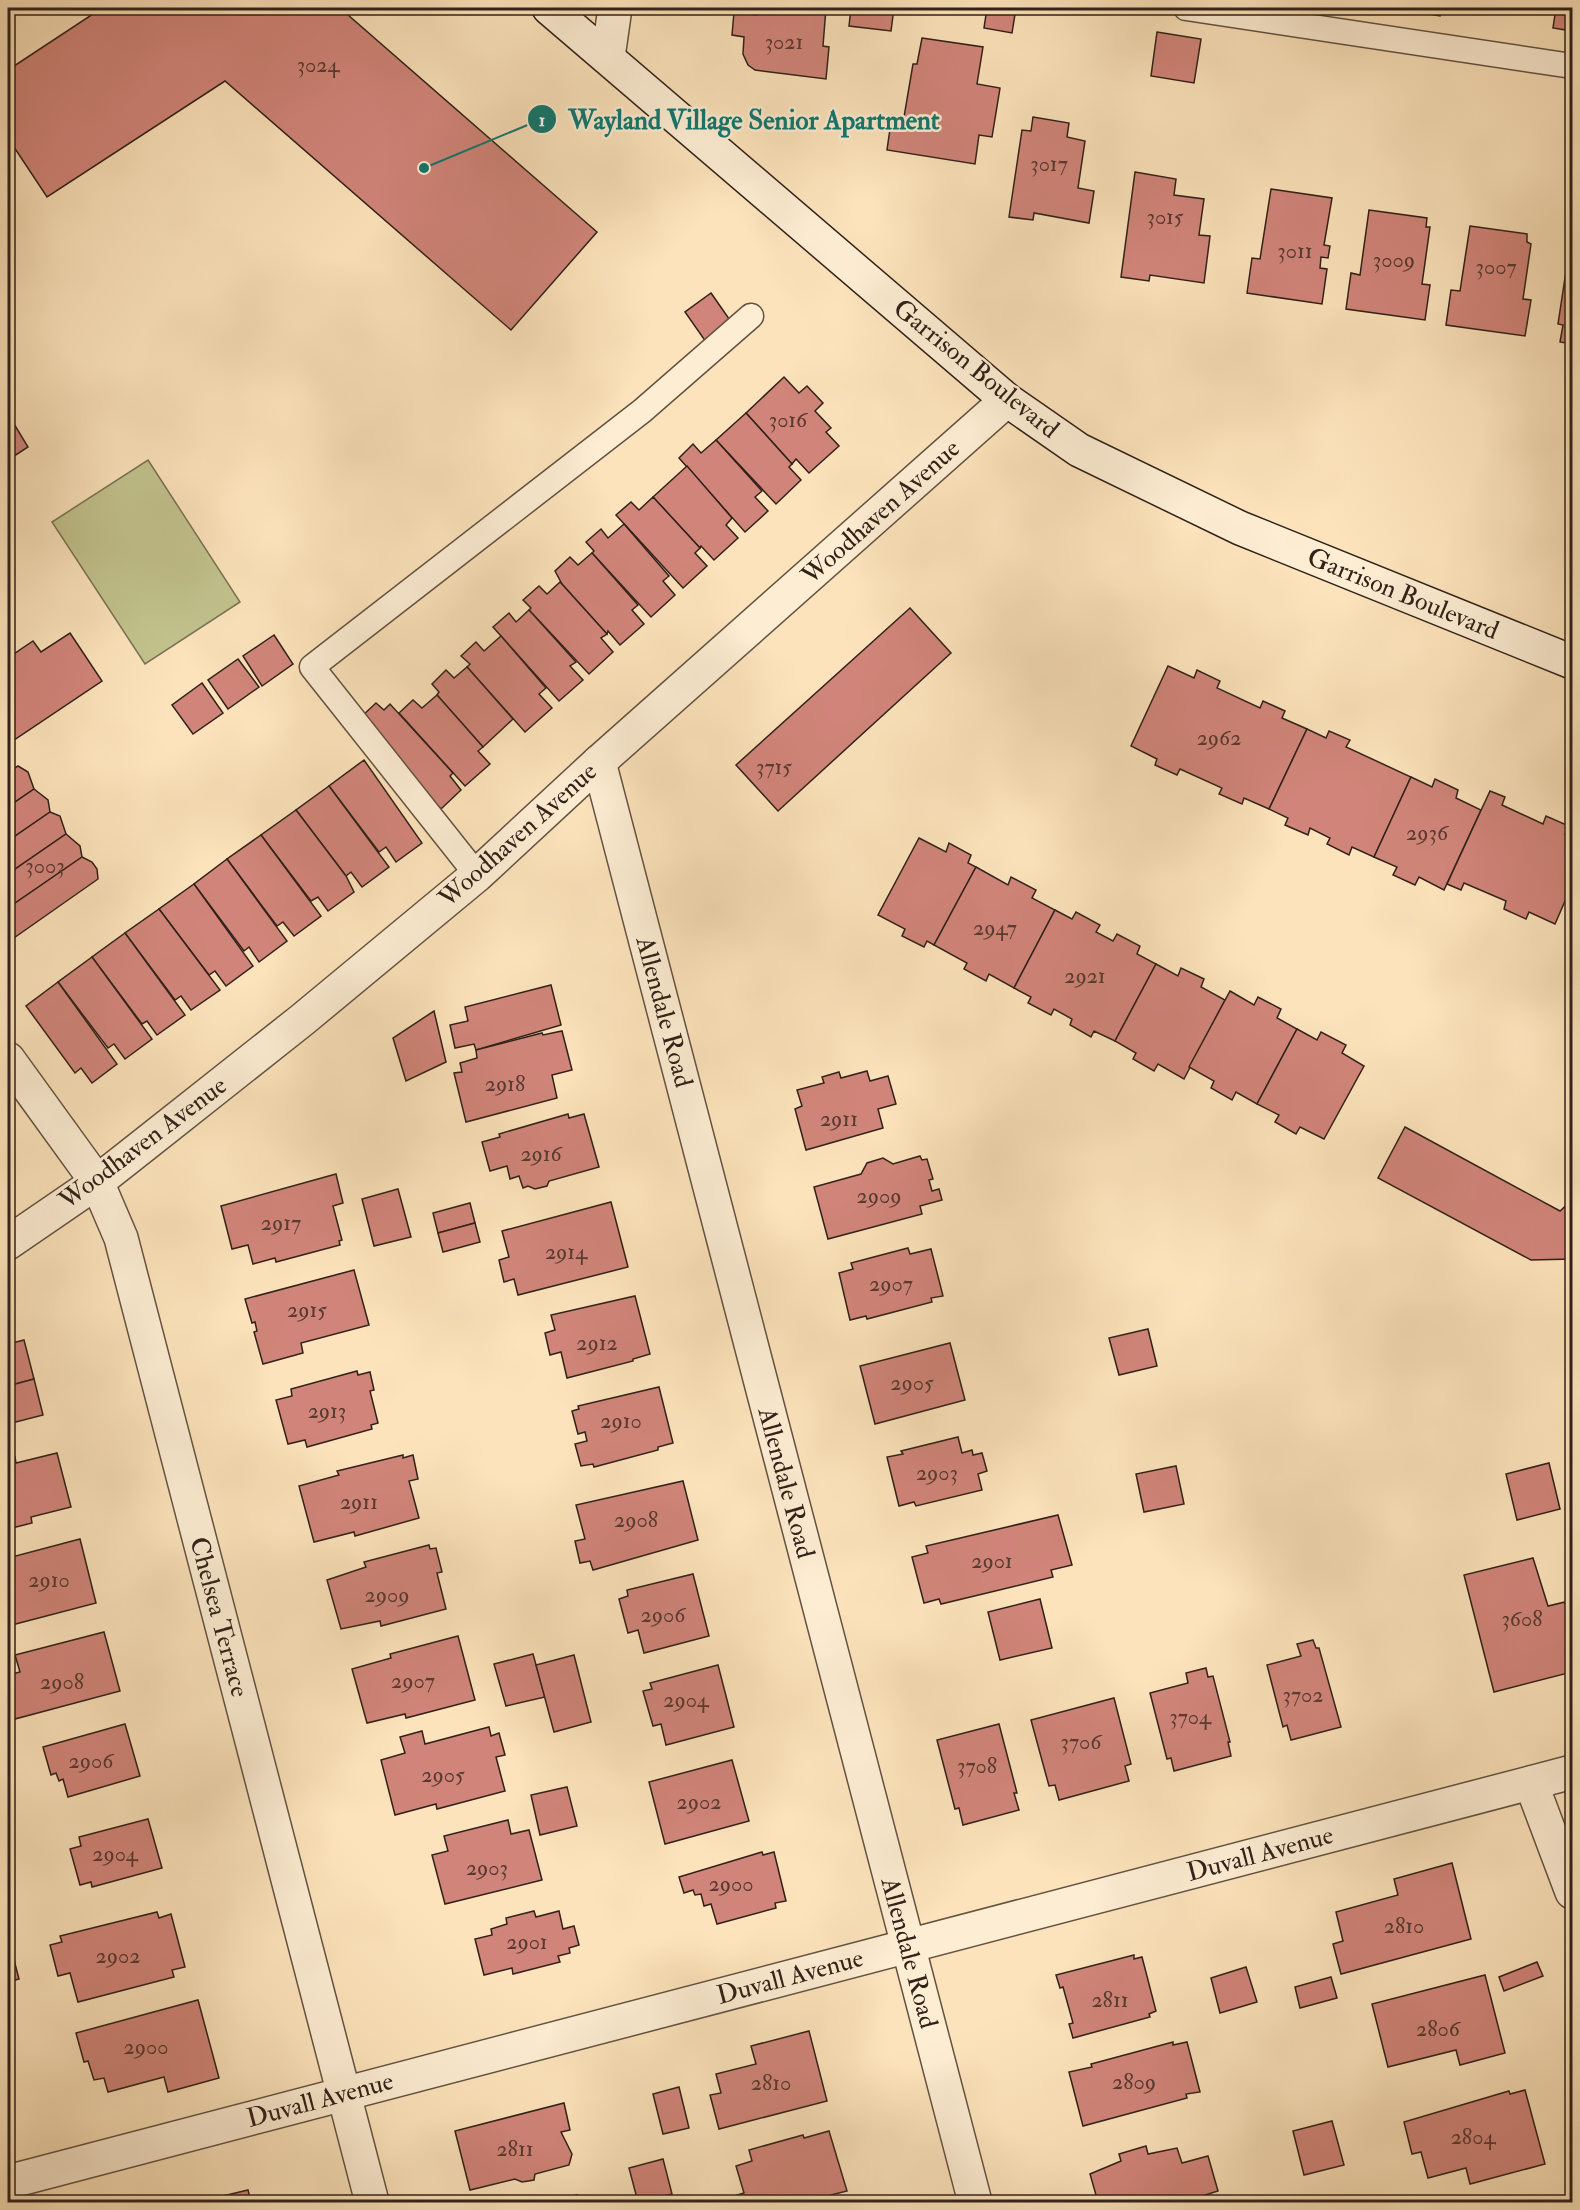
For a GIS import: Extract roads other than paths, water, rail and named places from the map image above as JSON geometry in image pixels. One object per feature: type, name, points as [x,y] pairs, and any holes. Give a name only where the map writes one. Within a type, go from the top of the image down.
[{"type":"street","name":"Garrison Boulevard","points":[[549,8],[1006,400],[1079,450],[1240,528],[1572,662]]},
{"type":"street","points":[[608,57],[615,8]]},
{"type":"street","name":"Woodhaven Avenue","points":[[8,1243],[97,1182],[302,1020],[477,875],[599,762],[1006,400]]},
{"type":"street","name":"Allendale Road","points":[[599,762],[975,2202]]},
{"type":"street","name":"Chelsea Terrace","points":[[8,1059],[97,1182],[121,1238],[372,2202]]},
{"type":"street","name":"Duvall Avenue","points":[[8,2182],[1572,1772]]},
{"type":"street","points":[[1531,1783],[1572,1892]]},
{"type":"lane","points":[[1186,8],[1572,66]]},
{"type":"lane","points":[[477,875],[312,667],[642,411],[751,316]]},
{"type":"place","name":"Wayland Village Senior Apartment","points":[[424,168]]}]
